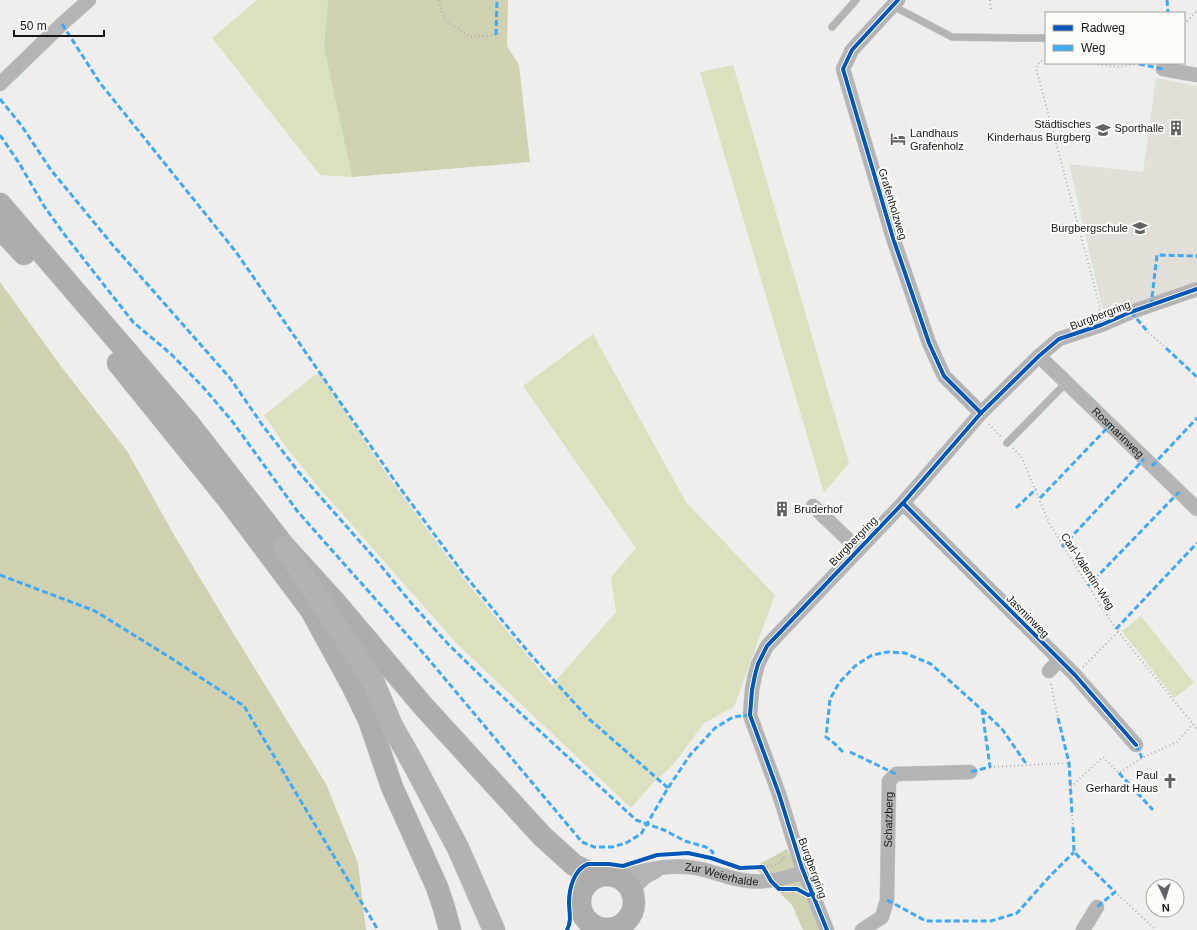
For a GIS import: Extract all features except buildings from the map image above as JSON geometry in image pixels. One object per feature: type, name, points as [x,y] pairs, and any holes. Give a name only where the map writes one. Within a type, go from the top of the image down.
[{"type":"highway","points":[[284,546],[372,681],[392,726],[458,848],[494,930]]},
{"type":"highway","points":[[311,610],[363,690],[392,726]]},
{"type":"main road","points":[[0,204],[189,424],[284,546],[335,602],[424,707],[542,836],[574,865],[588,872],[620,911]]},
{"type":"main road","points":[[0,228],[66,300],[114,358],[227,498],[311,610],[352,685],[369,720],[392,787],[437,887],[450,930]]},
{"type":"main road","points":[[591,880],[620,911],[592,925],[580,923],[579,902],[582,890],[591,880]]},
{"type":"street","points":[[0,84],[62,24],[90,0]]},
{"type":"street","name":"Grafenholzweg","points":[[896,3],[852,50],[844,70],[893,238],[929,343],[944,376],[980,414]]},
{"type":"street","points":[[1164,69],[1197,75]]},
{"type":"street","name":"Burgbergring","points":[[827,930],[804,872],[779,794],[750,716],[755,675],[758,664],[767,646],[902,503],[980,414],[1039,356],[1059,340],[1101,325],[1131,312],[1197,289]]},
{"type":"street","name":"Rosmarinweg","points":[[1039,356],[1197,509]]},
{"type":"street","name":"Jasminweg","points":[[902,503],[1075,675],[1136,745]]},
{"type":"street","points":[[813,506],[858,549]]},
{"type":"street","points":[[1049,671],[1059,660]]},
{"type":"street","name":"Schatzberg","points":[[862,930],[882,917],[887,900],[888,781],[896,774],[970,772]]},
{"type":"street","name":"Zur Weierhalde","points":[[620,911],[645,877],[662,866],[697,868],[727,877],[748,881],[770,881],[804,872]]},
{"type":"street","points":[[1083,930],[1097,907]]},
{"type":"lane","points":[[832,27],[856,0]]},
{"type":"lane","points":[[896,3],[952,37],[1045,38]]},
{"type":"lane","points":[[1007,443],[1067,382]]},
{"type":"path","points":[[439,0],[444,19],[470,37],[496,35]]},
{"type":"path","points":[[990,0],[991,12]]},
{"type":"path","points":[[1185,23],[1197,11]]},
{"type":"path","points":[[1045,60],[1040,62],[1036,68],[1100,307],[1098,317],[1101,325]]},
{"type":"path","points":[[1100,64],[1120,66],[1133,64]]},
{"type":"path","points":[[1148,332],[1166,348]]},
{"type":"path","points":[[1075,675],[1119,631]]},
{"type":"path","points":[[1049,671],[1058,718]]},
{"type":"path","points":[[1071,787],[1103,757],[1119,773],[1142,758],[1177,742],[1193,724]]},
{"type":"path","points":[[990,767],[1069,763]]},
{"type":"path","points":[[1072,815],[1073,827]]},
{"type":"path","points":[[763,867],[773,866],[780,863],[784,857],[787,845],[794,842]]},
{"type":"path","points":[[1115,892],[1156,930]]},
{"type":"shaded area","name":"Burgbergschule","points":[[1156,78],[1197,86],[1197,285],[1104,315],[1069,164],[1143,172]]},
{"type":"green space","points":[[257,0],[328,0],[324,47],[352,177],[320,175],[212,38]]},
{"type":"green space","points":[[328,0],[508,0],[507,46],[519,65],[530,162],[352,177],[324,47]]},
{"type":"green space","points":[[733,65],[849,463],[824,493],[700,72]]},
{"type":"green space","points":[[0,282],[60,365],[127,451],[174,535],[326,784],[358,863],[366,930],[0,930]]},
{"type":"green space","points":[[593,334],[686,502],[775,595],[734,707],[704,723],[673,765],[653,783],[631,808],[456,643],[315,483],[286,447],[264,415],[319,372],[390,479],[464,579],[552,685],[616,612],[611,577],[636,548],[523,386]]},
{"type":"green space","points":[[1141,616],[1194,683],[1174,698],[1122,631]]},
{"type":"green space","points":[[787,849],[822,930],[803,930],[792,905],[754,867]]},
{"type":"marked path","points":[[496,35],[497,0]]},
{"type":"marked path","points":[[1167,0],[1168,12]]},
{"type":"marked path","points":[[62,24],[100,83],[236,252],[397,484],[463,573],[530,654],[588,718],[668,788]]},
{"type":"marked path","points":[[1139,64],[1163,69]]},
{"type":"marked path","points":[[0,99],[21,125],[51,170],[111,243],[230,378],[263,426],[301,475],[448,644],[491,686],[636,820],[664,830],[685,841],[706,847],[713,852],[711,858]]},
{"type":"marked path","points":[[0,135],[19,163],[44,206],[133,322],[171,354],[203,387],[232,421],[298,512],[425,655],[582,842],[594,847],[612,847],[626,843],[641,834],[668,788],[690,755],[715,728],[733,717],[750,715]]},
{"type":"marked path","points":[[1151,306],[1157,255],[1197,256]]},
{"type":"marked path","points":[[1131,312],[1148,332]]},
{"type":"marked path","points":[[1166,348],[1197,377]]},
{"type":"marked path","points":[[1152,466],[1197,418]]},
{"type":"marked path","points":[[1040,498],[1110,425]]},
{"type":"marked path","points":[[1062,547],[1144,459]]},
{"type":"marked path","points":[[1016,508],[1036,489]]},
{"type":"marked path","points":[[1088,586],[1179,492]]},
{"type":"marked path","points":[[1116,629],[1197,543]]},
{"type":"marked path","points":[[0,575],[95,611],[244,706],[378,930]]},
{"type":"marked path","points":[[843,752],[826,737],[830,699],[839,683],[855,666],[872,655],[888,652],[905,653],[931,664],[982,710],[990,767],[970,772]]},
{"type":"marked path","points":[[982,710],[1002,729],[1027,765]]},
{"type":"marked path","points":[[1058,718],[1069,763],[1072,815]]},
{"type":"marked path","points":[[1136,745],[1142,758]]},
{"type":"marked path","points":[[850,752],[896,774]]},
{"type":"marked path","points":[[1119,773],[1153,810]]},
{"type":"marked path","points":[[1073,827],[1074,852],[1115,892],[1097,907]]},
{"type":"marked path","points":[[887,900],[926,921],[991,921],[1017,913],[1074,852]]},
{"type":"cycle path","points":[[898,0],[852,50],[843,69],[893,238],[929,343],[944,376],[981,413]]},
{"type":"cycle path","points":[[827,930],[802,868],[779,794],[750,715],[755,675],[758,664],[767,646],[903,503],[981,413],[1039,356],[1059,339],[1197,289]]},
{"type":"cycle path","points":[[903,503],[1075,675],[1136,745]]},
{"type":"cycle path","points":[[567,930],[570,920],[569,902],[571,886],[579,870],[588,864],[623,866],[657,855],[688,853],[711,858],[740,868],[763,867],[771,881],[779,889],[797,889],[808,895],[813,894]]},
{"type":"place","name":"Sporthalle","points":[[1176,128]]},
{"type":"place","name":"Städtisches Kinderhaus Burgberg","points":[[1103,130]]},
{"type":"place","name":"Landhaus Grafenholz","points":[[898,139]]},
{"type":"place","name":"Burgbergschule","points":[[1140,228]]},
{"type":"place","name":"Bruderhof","points":[[782,509]]},
{"type":"place","name":"Paul Gerhardt Haus","points":[[1170,781]]}]
